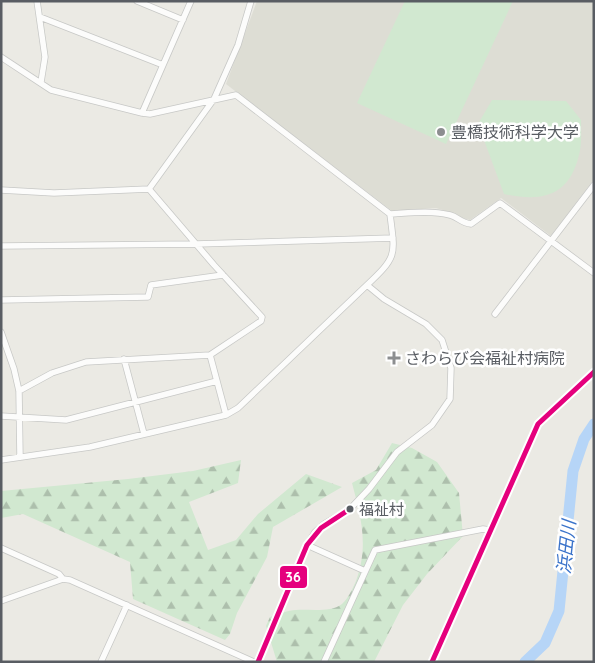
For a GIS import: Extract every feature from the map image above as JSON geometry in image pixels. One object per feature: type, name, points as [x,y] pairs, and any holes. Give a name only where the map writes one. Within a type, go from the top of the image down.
[{"type":"street","points":[[37,1],[45,57],[41,82]]},
{"type":"street","points":[[137,1],[183,20]]},
{"type":"street","points":[[142,113],[191,1]]},
{"type":"street","points":[[148,189],[214,99],[238,45],[251,1]]},
{"type":"street","points":[[40,17],[163,65]]},
{"type":"street","points":[[1,57],[51,90],[142,113],[150,114],[236,95],[390,214],[434,212],[452,216],[462,223],[471,224],[500,203],[594,273]]},
{"type":"street","points":[[495,314],[594,185]]},
{"type":"street","points":[[1,190],[54,193],[148,189]]},
{"type":"street","points":[[20,391],[52,373],[86,362],[210,355],[261,322],[262,317],[148,189]]},
{"type":"street","points":[[1,460],[90,447],[226,415],[238,408],[387,266],[393,256],[390,214]]},
{"type":"street","points":[[1,246],[196,244],[393,238]]},
{"type":"street","points":[[1,300],[148,297],[151,285],[223,274]]},
{"type":"street","points":[[1,601],[63,579],[70,580],[256,662],[315,532],[324,524],[350,509],[369,489],[397,452],[432,425],[450,399],[451,368],[442,340],[426,324],[384,299],[367,285]]},
{"type":"street","points":[[1,332],[20,391],[20,458]]},
{"type":"street","points":[[210,355],[226,415]]},
{"type":"street","points":[[124,359],[144,434]]},
{"type":"street","points":[[432,662],[538,424],[594,372]]},
{"type":"street","points":[[1,416],[66,420],[217,381]]},
{"type":"street","points":[[324,662],[375,550],[483,529],[490,530]]},
{"type":"street","points":[[308,546],[365,571]]},
{"type":"street","points":[[1,548],[59,574],[63,579]]},
{"type":"street","points":[[101,662],[127,605]]},
{"type":"shaded area","name":"豊橋技術科学大学","points":[[257,1],[594,1],[594,179],[551,236],[501,198],[470,220],[436,208],[392,211],[226,84]]},
{"type":"green space","points":[[405,1],[513,1],[446,144],[357,103]]},
{"type":"green space","points":[[492,100],[566,101],[581,120],[579,155],[568,180],[561,188],[541,196],[530,197],[504,194],[478,124]]},
{"type":"green space","points":[[392,443],[412,448],[437,462],[459,493],[463,536],[427,574],[403,605],[374,662],[277,662],[266,626],[270,617],[293,610],[332,609],[342,604],[352,590],[360,568],[363,544],[361,520],[352,483],[376,470]]},
{"type":"green space","points":[[241,460],[238,483],[189,502],[208,550],[236,540],[258,514],[306,474],[342,487],[273,527],[267,557],[237,613],[230,634],[225,640],[133,599],[130,562],[23,514],[1,518],[1,491],[193,471]]},
{"type":"waterway","name":"浜田川","points":[[525,662],[545,643],[559,611],[573,471],[584,439],[594,424]]},
{"type":"transit line","name":"36","points":[[432,662],[538,424],[594,372]]},
{"type":"transit line","name":"36","points":[[258,662],[307,545],[321,528],[350,509]]},
{"type":"place","name":"豊橋技術科学大学","points":[[441,132]]},
{"type":"place","name":"さわらび会福祉村病院","points":[[394,358]]},
{"type":"place","name":"福祉村","points":[[350,509]]}]
